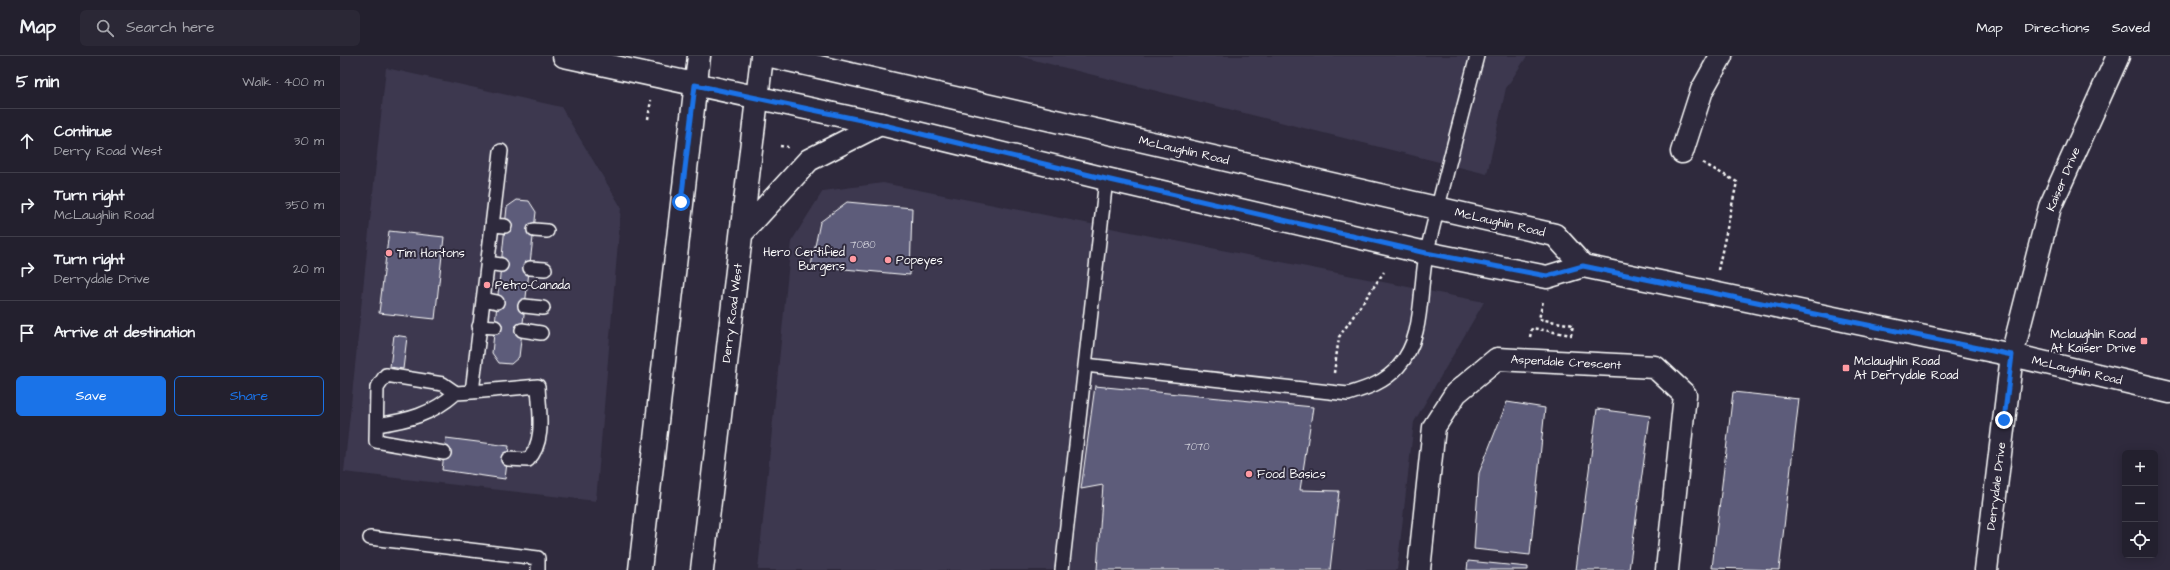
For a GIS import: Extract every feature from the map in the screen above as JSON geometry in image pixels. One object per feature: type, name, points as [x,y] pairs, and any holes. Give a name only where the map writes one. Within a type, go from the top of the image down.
[{"type":"street","name":"McLaughlin Road","points":[[564,56],[880,124],[1106,179],[1426,253],[1547,276],[1583,266],[2012,355],[2170,392]]},
{"type":"street","points":[[640,570],[698,56]]},
{"type":"street","name":"Derry Road West","points":[[702,570],[762,56]]},
{"type":"street","name":"McLaughlin Road","points":[[771,56],[1555,235],[1583,266]]},
{"type":"street","points":[[1682,152],[1702,90],[1721,56]]},
{"type":"street","name":"Kaiser Drive","points":[[2012,355],[2050,207],[2118,56]]},
{"type":"street","points":[[742,233],[809,160],[880,124]]},
{"type":"street","name":"Derrydale Drive","points":[[1986,570],[2012,355]]},
{"type":"street","name":"Aspendale Crescent","points":[[1419,570],[1434,427],[1456,393],[1497,359],[1655,367],[1685,395],[1666,570]]},
{"type":"lane","points":[[1085,365],[1348,394],[1376,386],[1398,367],[1410,348],[1418,320],[1426,253],[1477,56]]},
{"type":"lane","points":[[472,392],[501,151]]},
{"type":"lane","points":[[1062,570],[1106,179]]},
{"type":"lane","points":[[492,225],[505,226]]},
{"type":"lane","points":[[534,230],[547,231]]},
{"type":"lane","points":[[487,263],[501,265]]},
{"type":"lane","points":[[530,268],[545,269]]},
{"type":"lane","points":[[483,299],[497,302]]},
{"type":"lane","points":[[525,306],[543,308]]},
{"type":"lane","points":[[479,326],[495,327]]},
{"type":"lane","points":[[522,330],[541,333]]},
{"type":"lane","points":[[444,453],[376,440],[377,388],[386,375],[443,384],[456,392],[538,386],[540,430],[536,451],[528,460],[508,458]]},
{"type":"lane","points":[[377,425],[408,421],[444,404],[456,392]]},
{"type":"lane","points":[[370,538],[538,558],[538,570]]},
{"type":"path","points":[[1682,152],[1737,182],[1713,292]]},
{"type":"path","points":[[1334,374],[1339,337],[1384,272]]},
{"type":"path","points":[[1527,360],[1532,328],[1572,335],[1574,326],[1539,319],[1547,276]]},
{"type":"shaded area","points":[[1018,56],[1527,56],[1506,88],[1487,174]]},
{"type":"shaded area","points":[[386,68],[561,107],[621,207],[596,501],[344,472]]},
{"type":"shaded area","points":[[883,183],[1484,302],[1414,422],[1397,570],[758,570],[791,242],[823,191]]},
{"type":"building","points":[[517,200],[529,201],[536,212],[519,357],[511,364],[499,363],[492,353],[507,207]]},
{"type":"building","points":[[847,202],[912,208],[910,275],[811,266],[820,222]]},
{"type":"building","points":[[389,231],[444,237],[435,319],[379,313]]},
{"type":"building","points":[[394,335],[407,337],[403,369],[390,367]]},
{"type":"building","points":[[1095,386],[1313,407],[1300,490],[1339,491],[1330,570],[1097,570],[1103,485],[1081,489]]},
{"type":"building","points":[[1733,392],[1799,399],[1779,570],[1712,568]]},
{"type":"building","points":[[1507,402],[1545,408],[1530,555],[1474,549],[1479,473]]},
{"type":"building","points":[[1597,409],[1650,416],[1629,570],[1576,570]]},
{"type":"building","points":[[446,438],[509,446],[505,479],[442,470]]},
{"type":"building","points":[[1468,561],[1528,567],[1528,570],[1467,570]]},
{"type":"place","name":"Tim Hortons","points":[[389,253]]},
{"type":"place","name":"Hero Certified Burgers","points":[[853,259]]},
{"type":"place","name":"Popeyes","points":[[888,260]]},
{"type":"place","name":"Petro-Canada","points":[[487,285]]},
{"type":"place","name":"Mclaughlin Road At Kaiser Drive","points":[[2144,341]]},
{"type":"place","name":"Mclaughlin Road At Derrydale Road","points":[[1846,368]]},
{"type":"place","name":"Food Basics","points":[[1249,474]]},
{"type":"route","points":[[681,202],[695,85],[758,97],[880,124],[1106,179],[1393,244],[1426,253],[1547,276],[1583,266],[2012,355],[2004,420]]}]
